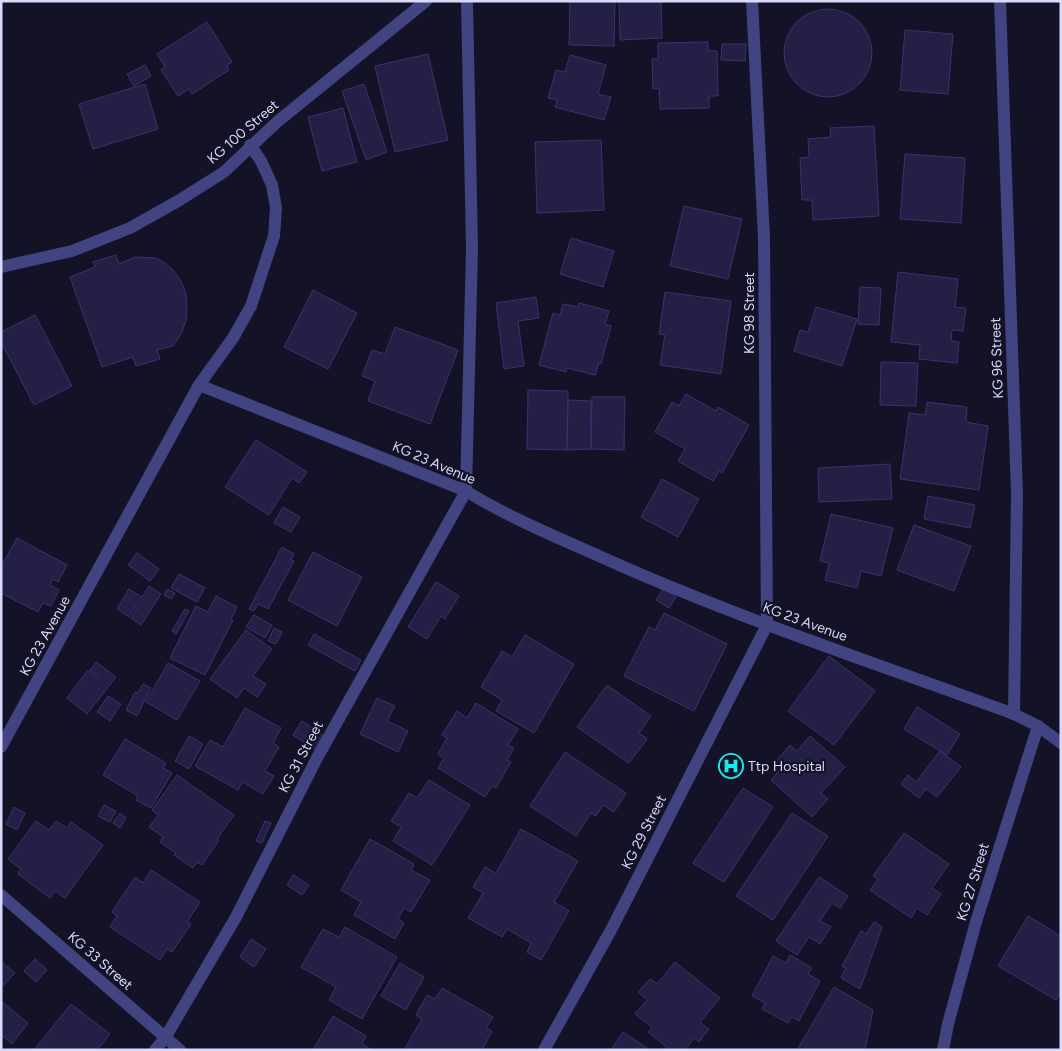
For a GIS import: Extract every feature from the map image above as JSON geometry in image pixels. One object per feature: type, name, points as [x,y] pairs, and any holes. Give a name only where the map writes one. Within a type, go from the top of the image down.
[{"type":"street","name":"KG 100 Street","points":[[1,267],[72,251],[130,228],[178,201],[224,172],[250,145],[277,122],[426,1]]},
{"type":"street","points":[[466,491],[472,248],[467,1]]},
{"type":"street","name":"KG 98 Street","points":[[752,1],[764,238],[767,625]]},
{"type":"street","name":"KG 96 Street","points":[[1000,1],[1017,494],[1014,714]]},
{"type":"street","points":[[199,385],[233,338],[251,306],[274,236],[276,208],[272,185],[261,161],[250,145]]},
{"type":"street","name":"KG 23 Avenue","points":[[1,746],[199,385],[466,491],[497,510],[692,596],[1014,714],[1038,726],[1061,743]]},
{"type":"street","name":"KG 31 Street","points":[[155,1050],[165,1038],[236,917],[317,758],[466,491]]},
{"type":"street","name":"KG 29 Street","points":[[544,1050],[610,930],[767,625]]},
{"type":"street","name":"KG 27 Street","points":[[943,1050],[948,1024],[976,922],[1038,726]]},
{"type":"street","name":"KG 33 Street","points":[[1,895],[180,1050]]},
{"type":"building","points":[[570,1],[615,1],[614,46],[569,45]]},
{"type":"building","points":[[619,1],[661,1],[662,38],[620,40]]},
{"type":"building","points":[[828,9],[845,12],[859,22],[869,36],[872,53],[869,70],[859,84],[845,94],[828,97],[811,94],[797,84],[787,70],[784,53],[787,36],[797,22],[811,12]]},
{"type":"building","points":[[207,22],[232,62],[227,65],[229,70],[192,94],[189,89],[178,96],[161,70],[165,67],[157,54]]},
{"type":"building","points":[[905,30],[953,34],[948,94],[900,90]]},
{"type":"building","points":[[708,42],[708,51],[717,51],[718,96],[709,96],[709,108],[660,109],[659,88],[653,89],[652,59],[658,59],[658,43]]},
{"type":"building","points":[[722,44],[746,44],[745,61],[721,60]]},
{"type":"building","points":[[428,54],[448,140],[395,152],[375,66]]},
{"type":"building","points":[[570,55],[606,65],[598,94],[611,97],[604,120],[555,107],[557,100],[548,98],[556,70],[565,72]]},
{"type":"building","points":[[145,65],[151,76],[134,86],[127,74]]},
{"type":"building","points":[[145,84],[158,129],[93,149],[79,104]]},
{"type":"building","points":[[364,84],[387,152],[366,160],[342,91]]},
{"type":"building","points":[[343,108],[357,162],[322,171],[308,117]]},
{"type":"building","points":[[874,126],[879,216],[813,220],[812,200],[802,200],[800,158],[809,157],[808,139],[831,137],[830,128]]},
{"type":"building","points":[[601,140],[604,210],[537,213],[535,142]]},
{"type":"building","points":[[905,154],[965,158],[961,223],[900,219]]},
{"type":"building","points":[[684,206],[742,219],[728,279],[670,266]]},
{"type":"building","points":[[571,238],[614,251],[603,287],[560,274]]},
{"type":"building","points":[[116,255],[119,264],[135,257],[156,258],[173,270],[181,281],[186,294],[186,321],[181,334],[173,346],[157,350],[160,359],[136,366],[133,357],[102,367],[70,277],[95,267],[93,262]]},
{"type":"building","points":[[898,272],[958,279],[955,307],[966,308],[963,331],[952,330],[951,341],[959,342],[957,363],[919,359],[920,345],[891,342]]},
{"type":"building","points":[[860,287],[881,288],[879,325],[858,324]]},
{"type":"building","points":[[313,290],[357,313],[328,369],[284,347]]},
{"type":"building","points":[[665,292],[731,301],[721,374],[660,365],[665,335],[659,334]]},
{"type":"building","points":[[536,297],[539,318],[518,321],[524,366],[504,369],[496,303]]},
{"type":"building","points":[[579,303],[609,311],[605,324],[611,326],[601,364],[599,363],[595,375],[567,368],[566,372],[539,365],[553,313],[560,315],[563,304],[578,307]]},
{"type":"building","points":[[816,307],[857,319],[842,366],[794,351],[800,330],[808,332]]},
{"type":"building","points":[[35,315],[72,386],[34,405],[1,342],[1,332]]},
{"type":"building","points":[[395,327],[458,350],[430,424],[368,401],[375,381],[362,376],[372,350],[385,354]]},
{"type":"building","points":[[881,362],[918,363],[916,406],[880,405]]},
{"type":"building","points":[[528,390],[568,391],[567,450],[527,449]]},
{"type":"building","points":[[686,394],[716,411],[718,407],[749,425],[722,473],[719,471],[713,481],[678,461],[685,449],[655,432],[672,402],[679,406]]},
{"type":"building","points":[[592,397],[625,397],[624,450],[591,449]]},
{"type":"building","points":[[568,400],[591,401],[591,449],[567,450]]},
{"type":"building","points":[[927,402],[967,407],[966,422],[988,426],[979,490],[900,479],[909,413],[925,415]]},
{"type":"building","points":[[256,440],[307,472],[299,483],[292,478],[269,515],[225,487]]},
{"type":"building","points":[[890,464],[892,499],[819,502],[818,468]]},
{"type":"building","points":[[662,479],[699,499],[678,537],[641,517]]},
{"type":"building","points":[[928,496],[975,505],[970,528],[924,519]]},
{"type":"building","points":[[283,507],[300,517],[291,532],[274,523]]},
{"type":"building","points":[[831,514],[893,528],[881,576],[861,571],[857,588],[825,580],[829,563],[820,561]]},
{"type":"building","points":[[914,525],[971,546],[954,591],[897,570]]},
{"type":"building","points":[[17,538],[67,565],[58,582],[53,579],[50,585],[59,590],[51,606],[43,603],[38,612],[1,593],[1,567]]},
{"type":"building","points":[[282,547],[294,554],[291,560],[294,561],[268,609],[258,604],[254,611],[249,609]]},
{"type":"building","points":[[313,552],[362,577],[337,626],[288,600]]},
{"type":"building","points":[[137,553],[159,569],[150,581],[128,565]]},
{"type":"building","points":[[179,574],[205,588],[197,602],[171,588]]},
{"type":"building","points":[[436,582],[459,596],[445,619],[441,616],[427,639],[408,627]]},
{"type":"building","points":[[149,586],[161,594],[141,625],[131,618],[137,608],[135,607],[129,617],[117,609],[129,589],[142,597]]},
{"type":"building","points":[[167,589],[175,593],[171,599],[164,595]]},
{"type":"building","points":[[663,589],[676,597],[669,608],[656,600]]},
{"type":"building","points":[[216,596],[237,607],[231,619],[233,620],[205,675],[170,658],[196,606],[208,612]]},
{"type":"building","points":[[185,609],[189,611],[176,634],[172,631]]},
{"type":"building","points":[[664,613],[727,644],[694,711],[624,676],[649,627],[655,630]]},
{"type":"building","points":[[254,615],[272,625],[265,638],[246,627]]},
{"type":"building","points":[[274,628],[282,632],[276,644],[268,641]]},
{"type":"building","points":[[246,630],[272,649],[253,676],[266,684],[257,697],[244,688],[237,698],[210,679]]},
{"type":"building","points":[[314,634],[361,660],[355,671],[308,645]]},
{"type":"building","points":[[525,635],[574,664],[534,733],[496,711],[502,700],[481,687],[502,651],[512,657]]},
{"type":"building","points":[[829,656],[875,691],[834,745],[788,711]]},
{"type":"building","points":[[96,662],[116,677],[87,714],[67,698],[88,670],[98,679],[99,677],[90,670]]},
{"type":"building","points":[[168,663],[200,681],[177,720],[146,702]]},
{"type":"building","points":[[143,684],[151,688],[137,716],[126,710],[135,692],[138,693]]},
{"type":"building","points":[[607,685],[651,716],[639,733],[647,739],[629,763],[577,727]]},
{"type":"building","points":[[108,696],[121,704],[110,721],[97,712]]},
{"type":"building","points":[[377,698],[395,706],[387,721],[408,731],[398,752],[360,734]]},
{"type":"building","points":[[476,703],[518,729],[508,745],[514,748],[507,760],[511,762],[496,788],[492,786],[485,797],[438,768],[444,758],[438,754],[447,738],[442,735],[457,711],[467,718]]},
{"type":"building","points":[[917,707],[960,734],[947,755],[904,729]]},
{"type":"building","points":[[245,708],[281,728],[273,743],[279,747],[265,771],[274,776],[263,794],[242,782],[238,790],[195,766],[210,740],[223,747]]},
{"type":"building","points":[[302,721],[326,737],[317,750],[293,735]]},
{"type":"building","points":[[189,736],[203,744],[189,769],[175,761]]},
{"type":"building","points":[[810,736],[845,767],[821,793],[828,799],[812,817],[771,780],[779,771],[773,765],[790,745],[797,751]]},
{"type":"building","points":[[125,739],[166,763],[163,768],[172,773],[151,808],[136,800],[138,796],[103,775]]},
{"type":"building","points":[[940,751],[961,767],[937,797],[926,789],[919,798],[901,784],[908,775],[916,782]]},
{"type":"building","points":[[565,752],[626,793],[614,812],[603,805],[596,816],[591,813],[576,836],[530,806]]},
{"type":"building","points":[[177,775],[234,815],[202,865],[197,862],[193,868],[174,855],[176,853],[160,842],[163,837],[149,827],[158,815],[152,810]]},
{"type":"building","points":[[429,780],[470,805],[432,865],[393,841],[401,827],[391,821],[409,793],[417,798]]},
{"type":"building","points":[[743,788],[773,807],[724,882],[693,863]]},
{"type":"building","points":[[104,805],[116,811],[110,822],[98,816]]},
{"type":"building","points":[[14,807],[25,813],[17,830],[6,824]]},
{"type":"building","points":[[120,813],[126,818],[120,828],[113,823]]},
{"type":"building","points":[[792,813],[828,836],[773,920],[736,896]]},
{"type":"building","points":[[36,821],[49,830],[56,821],[67,828],[71,822],[103,845],[65,898],[55,891],[50,898],[18,874],[21,869],[8,859]]},
{"type":"building","points":[[265,821],[271,823],[262,843],[256,841]]},
{"type":"building","points":[[521,829],[578,861],[554,902],[569,911],[541,960],[527,952],[531,943],[507,929],[502,937],[468,918],[483,893],[473,887],[485,867],[496,873]]},
{"type":"building","points":[[904,833],[949,864],[932,888],[941,894],[927,915],[917,908],[911,918],[870,890],[878,879],[873,876]]},
{"type":"building","points":[[370,839],[414,864],[411,870],[430,880],[411,912],[404,908],[398,919],[404,923],[395,939],[354,915],[361,902],[341,890]]},
{"type":"building","points":[[151,870],[200,902],[187,922],[191,924],[172,952],[167,949],[160,960],[110,927],[117,916],[112,912],[135,877],[143,883]]},
{"type":"building","points":[[293,875],[309,885],[302,895],[287,885]]},
{"type":"building","points":[[819,877],[848,896],[840,908],[832,903],[820,921],[831,927],[820,944],[809,937],[797,955],[776,941]]},
{"type":"building","points":[[1028,916],[1061,936],[1061,992],[1056,1000],[998,966]]},
{"type":"building","points":[[874,922],[882,927],[860,989],[841,978],[846,968],[842,966],[861,931],[866,934]]},
{"type":"building","points":[[345,927],[397,957],[362,1019],[329,1000],[336,987],[301,967],[323,929],[339,937]]},
{"type":"building","points":[[251,939],[266,949],[254,967],[240,957]]},
{"type":"building","points":[[790,955],[812,968],[808,974],[820,981],[799,1021],[792,1017],[788,1023],[762,1009],[765,1003],[752,996],[773,956],[786,963]]},
{"type":"building","points":[[35,959],[47,970],[36,982],[24,971]]},
{"type":"building","points":[[1,961],[15,973],[1,988]]},
{"type":"building","points":[[675,962],[720,998],[700,1022],[709,1029],[699,1042],[694,1038],[685,1050],[670,1050],[648,1032],[652,1027],[635,1014],[647,1000],[638,992],[650,979],[657,984]]},
{"type":"building","points":[[400,963],[424,977],[406,1010],[381,996]]},
{"type":"building","points":[[834,987],[873,1010],[865,1050],[797,1050]]},
{"type":"building","points":[[442,988],[493,1017],[486,1028],[492,1031],[482,1050],[404,1050],[422,1019],[416,1015],[427,995],[435,999]]},
{"type":"building","points":[[2,1002],[28,1023],[12,1044],[1,1035]]},
{"type":"building","points":[[71,1004],[110,1034],[97,1050],[34,1050]]},
{"type":"building","points":[[333,1016],[366,1036],[362,1044],[372,1050],[313,1050]]},
{"type":"building","points":[[623,1032],[650,1050],[611,1050]]},
{"type":"place","name":"Ttp Hospital","points":[[731,766]]}]
